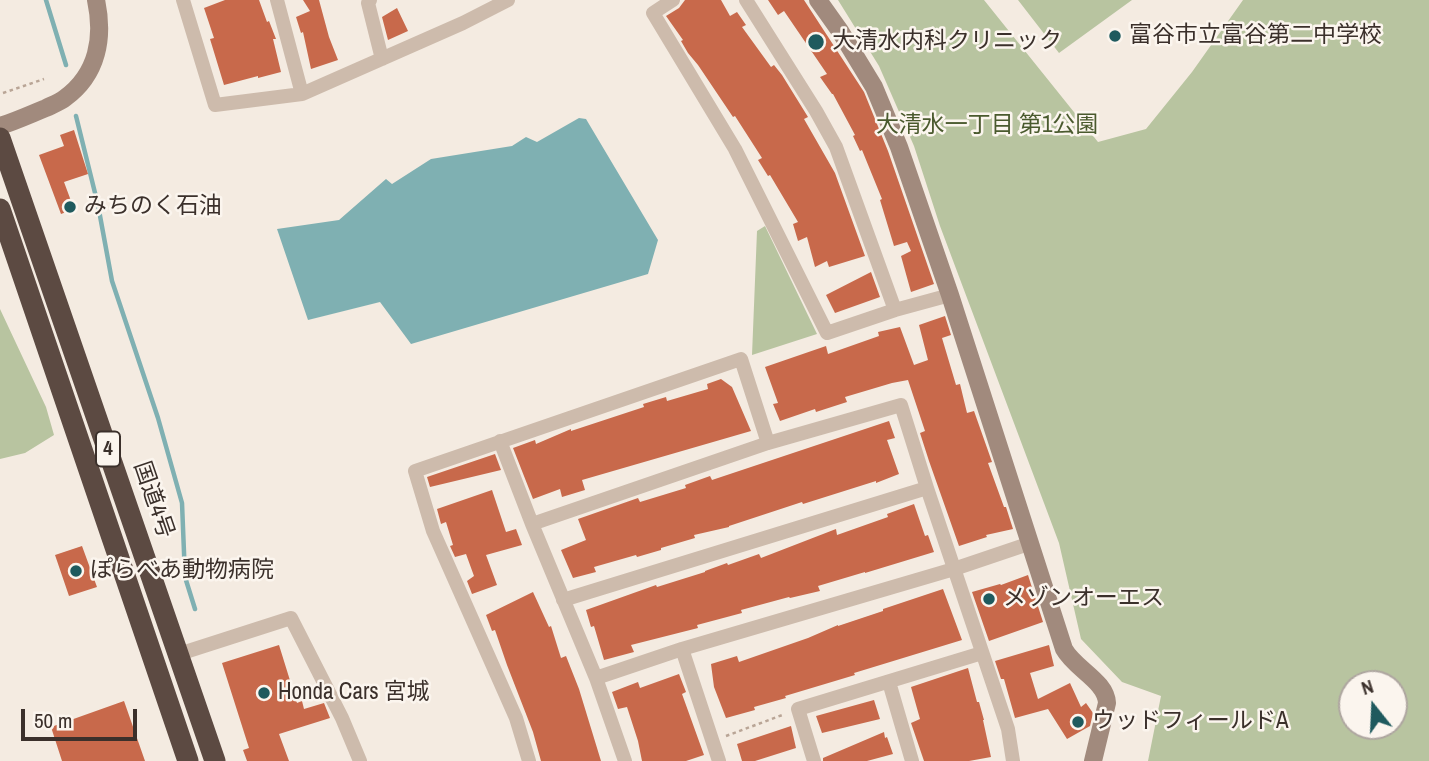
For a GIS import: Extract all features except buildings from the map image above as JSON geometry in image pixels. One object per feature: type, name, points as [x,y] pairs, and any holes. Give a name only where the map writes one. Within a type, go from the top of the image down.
[{"type":"highway","name":"国道4号","points":[[0,138],[215,761]]},
{"type":"highway","name":"4","points":[[0,209],[188,761]]},
{"type":"street","points":[[0,126],[65,99],[84,80],[95,57],[100,36],[96,0]]},
{"type":"street","points":[[183,0],[215,105],[302,94],[382,60],[508,0]]},
{"type":"street","points":[[277,0],[302,94]]},
{"type":"street","points":[[370,0],[368,3],[382,60]]},
{"type":"street","points":[[673,0],[653,13],[735,149],[827,333],[950,295]]},
{"type":"street","points":[[746,0],[836,147],[895,310]]},
{"type":"street","points":[[818,0],[874,87],[899,147],[950,295],[1064,649],[1069,658],[1102,688],[1107,696],[1093,761]]},
{"type":"street","points":[[529,761],[516,718],[433,531],[415,471],[741,359],[768,443]]},
{"type":"street","points":[[532,524],[768,443],[901,405],[1008,729],[1013,761]]},
{"type":"street","points":[[500,441],[596,678],[625,761]]},
{"type":"street","points":[[563,600],[927,488]]},
{"type":"street","points":[[596,678],[682,649],[1031,544]]},
{"type":"street","points":[[179,654],[292,618],[360,761]]},
{"type":"street","points":[[682,649],[719,761]]},
{"type":"street","points":[[814,761],[798,709],[982,653]]},
{"type":"street","points":[[889,682],[912,761]]},
{"type":"path","points":[[3,93],[44,79]]},
{"type":"path","points":[[713,741],[798,709]]},
{"type":"green space","name":"大清水一丁目 第1公園","points":[[838,0],[984,0],[1098,142],[1146,129],[1192,72],[1243,0],[1429,0],[1429,761],[1148,761],[1161,696],[1122,682],[1081,639],[1059,543],[940,226],[914,146],[879,66]]},
{"type":"green space","points":[[1018,0],[1132,0],[1059,53]]},
{"type":"green space","points":[[765,226],[817,334],[752,355],[757,231]]},
{"type":"green space","points":[[0,309],[46,407],[54,435],[25,453],[0,459]]},
{"type":"water","points":[[579,118],[586,119],[658,240],[648,274],[411,344],[380,302],[308,320],[277,229],[339,220],[386,179],[392,184],[431,159],[512,146],[526,137],[537,142]]},
{"type":"waterway","points":[[46,0],[66,65]]},
{"type":"waterway","points":[[76,116],[98,205],[112,281],[158,418],[182,503],[185,577],[195,609]]},
{"type":"place","name":"富谷市立富谷第二中学校","points":[[1115,36]]},
{"type":"place","name":"大清水内科クリニック","points":[[816,42]]},
{"type":"place","name":"みちのく石油","points":[[70,207]]},
{"type":"place","name":"ぽらべあ動物病院","points":[[76,571]]},
{"type":"place","name":"メゾンオーエス","points":[[989,599]]},
{"type":"place","name":"Honda Cars 宮城","points":[[264,693]]},
{"type":"place","name":"ウッドフィールドA","points":[[1078,722]]}]
